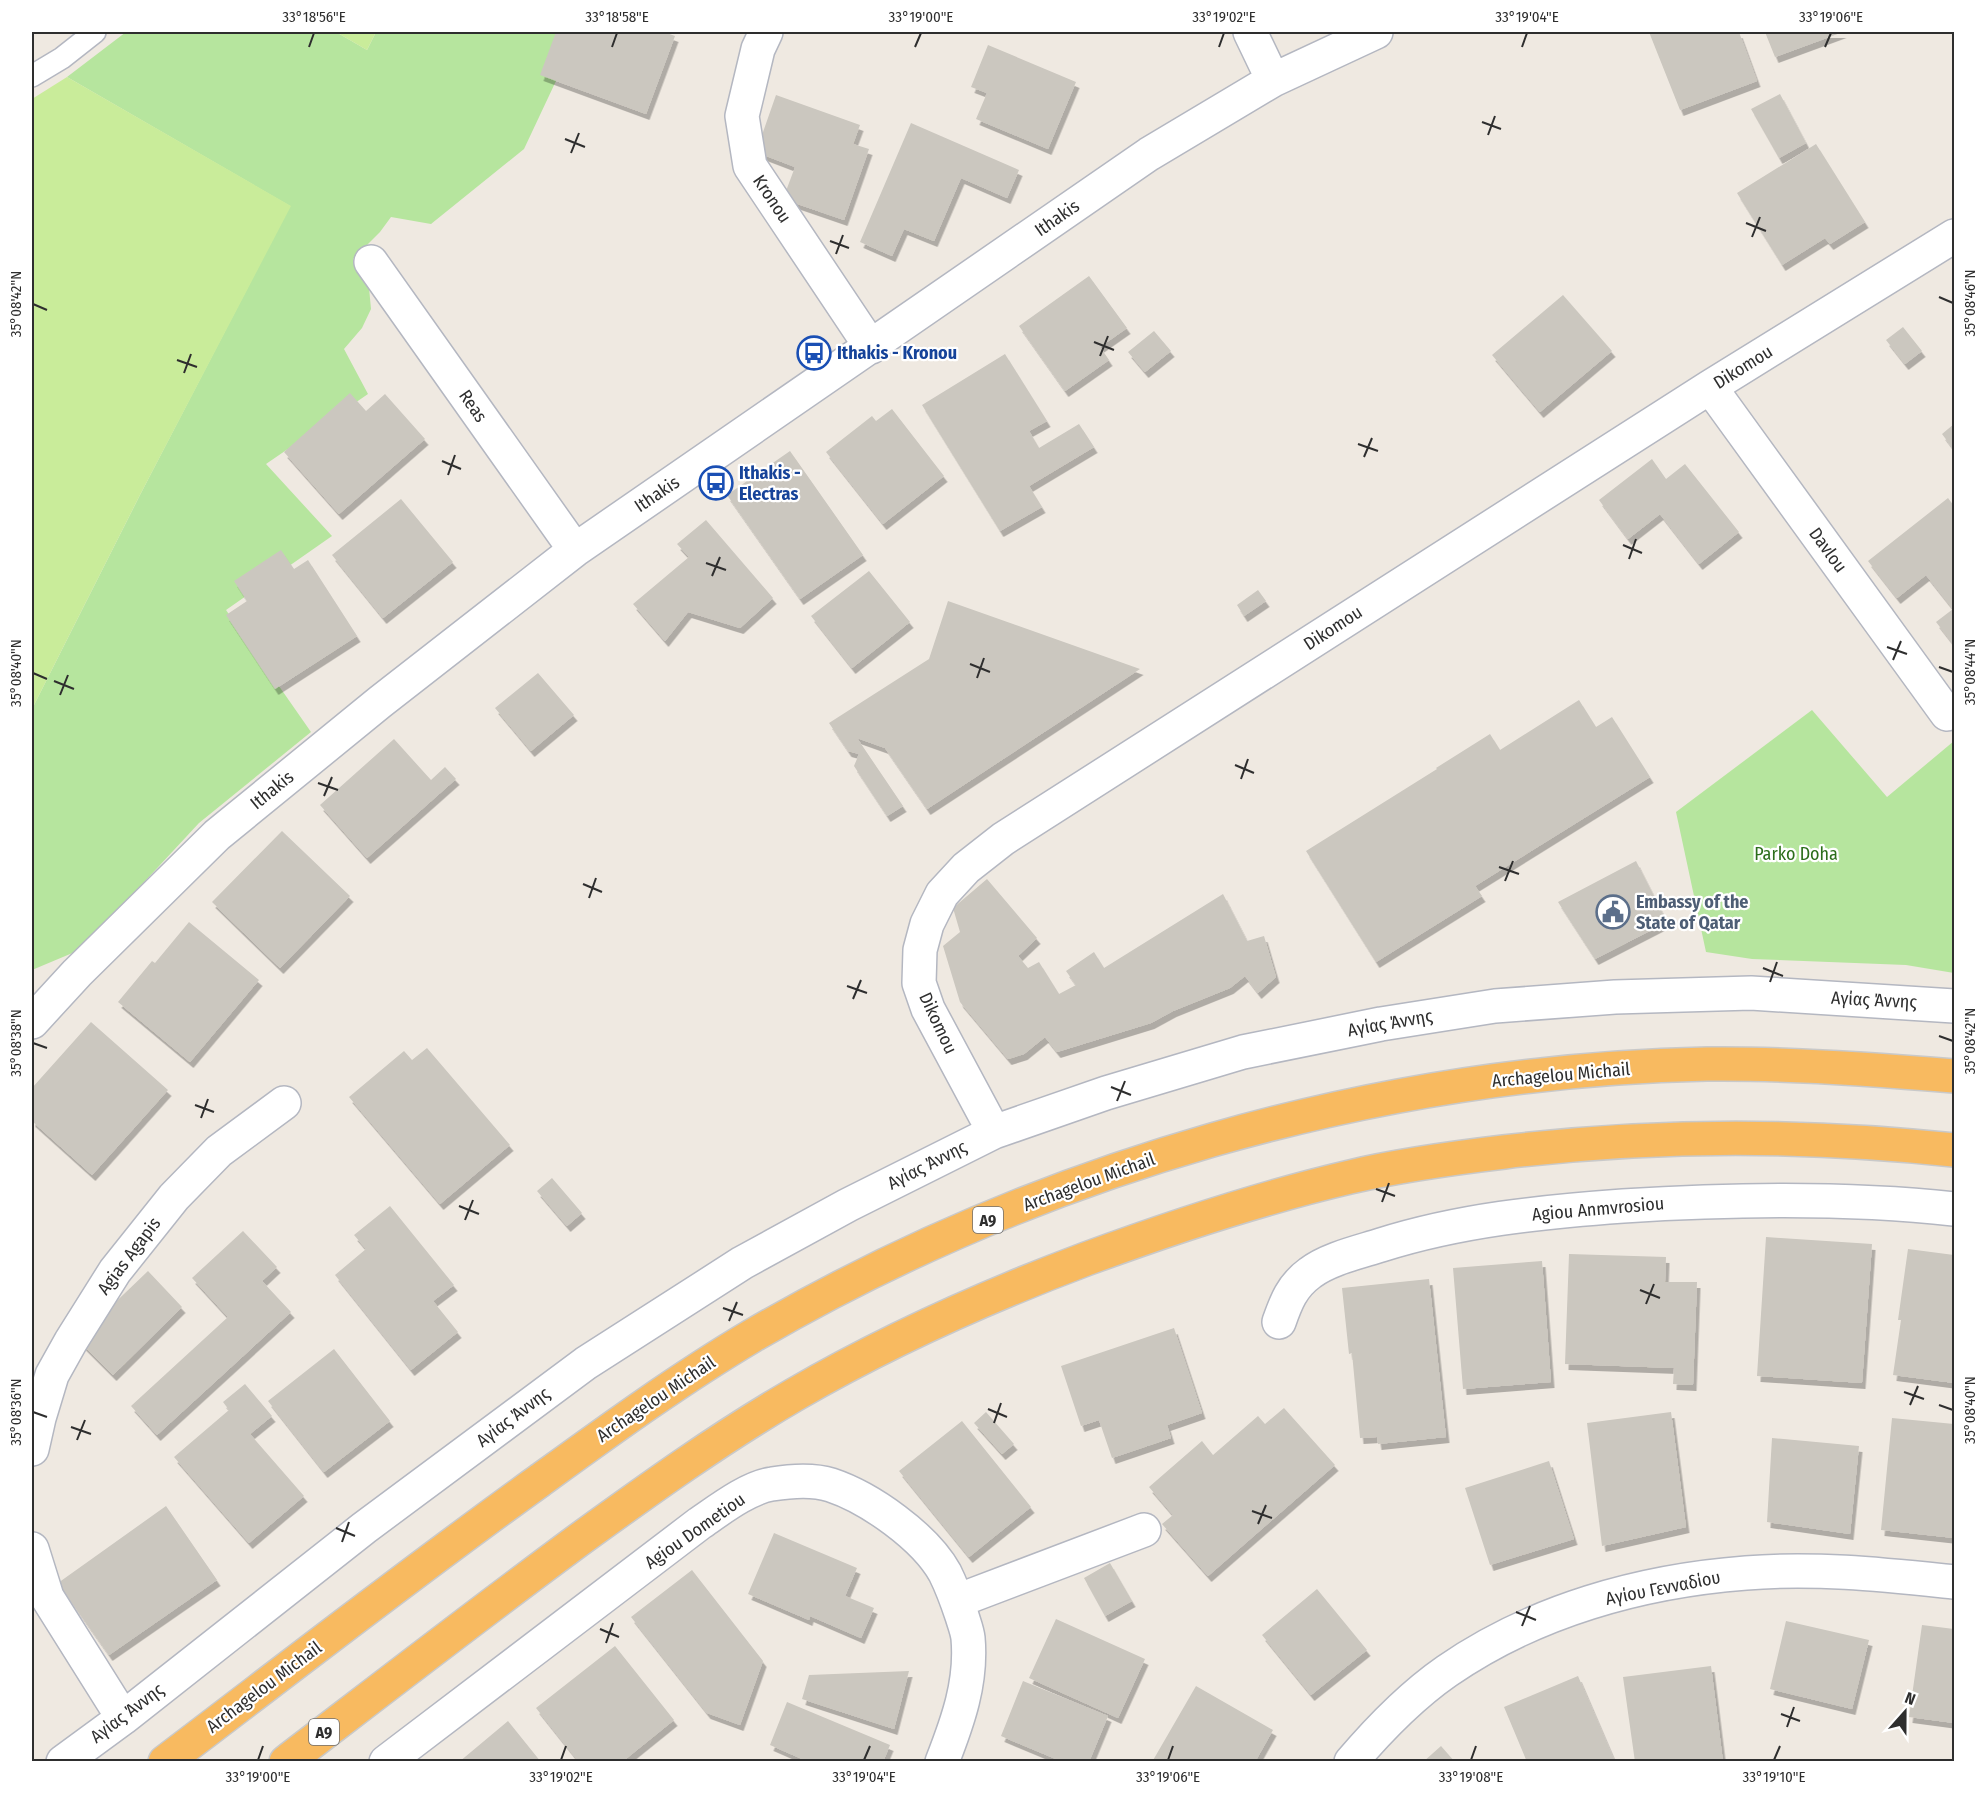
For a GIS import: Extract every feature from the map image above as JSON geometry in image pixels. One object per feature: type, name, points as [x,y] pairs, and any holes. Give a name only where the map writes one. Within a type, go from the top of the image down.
[{"type":"highway","name":"Archagelou Michail","points":[[165,1761],[478,1525],[681,1381],[753,1336],[886,1265],[953,1234],[1098,1177],[1237,1133],[1317,1113],[1431,1089],[1527,1076],[1705,1064],[1797,1065],[1954,1076]]},
{"type":"highway","name":"A9","points":[[286,1761],[505,1594],[660,1481],[789,1397],[862,1357],[993,1295],[1149,1236],[1251,1202],[1354,1176],[1456,1158],[1546,1147],[1626,1141],[1743,1137],[1819,1138],[1954,1150]]},
{"type":"street","name":"Kronou","points":[[766,32],[758,49],[742,116],[750,166],[871,347]]},
{"type":"street","points":[[1250,32],[1273,80]]},
{"type":"street","name":"Ithakis","points":[[32,1022],[77,973],[217,835],[380,702],[575,550],[1149,154],[1273,80],[1376,32]]},
{"type":"street","name":"Dikomou","points":[[994,1132],[928,1009],[919,983],[920,950],[927,924],[942,894],[958,876],[1003,839],[1710,387],[1954,236]]},
{"type":"street","name":"Reas","points":[[371,262],[575,550]]},
{"type":"street","name":"Davlou","points":[[1710,387],[1947,714]]},
{"type":"street","name":"Αγίας Άννης","points":[[63,1761],[123,1718],[364,1528],[586,1363],[742,1263],[848,1205],[994,1132],[1106,1093],[1243,1052],[1381,1024],[1495,1006],[1615,997],[1751,993],[1954,1006]]},
{"type":"street","name":"Agias Agapis","points":[[32,1449],[52,1375],[70,1341],[115,1271],[174,1197],[219,1151],[284,1103]]},
{"type":"street","name":"Agiou Anmvrosiou","points":[[1279,1322],[1289,1296],[1297,1283],[1312,1271],[1356,1252],[1455,1225],[1553,1211],[1685,1202],[1816,1201],[1910,1204],[1954,1209]]},
{"type":"street","name":"Agiou Dometiou","points":[[386,1761],[700,1523],[734,1500],[769,1484],[800,1481],[829,1485],[863,1499],[895,1520],[922,1546],[944,1572],[957,1601],[968,1635],[969,1666],[966,1694],[942,1761]]},
{"type":"street","points":[[957,1601],[1144,1530]]},
{"type":"street","points":[[32,1549],[47,1597],[123,1718]]},
{"type":"street","name":"Αγίου Γενναδίου","points":[[1351,1761],[1377,1732],[1445,1672],[1482,1649],[1557,1614],[1619,1592],[1746,1573],[1826,1572],[1954,1582]]},
{"type":"lane","points":[[32,76],[62,58],[95,32]]},
{"type":"green space","points":[[126,32],[336,32],[367,50],[376,32],[579,32],[524,149],[431,224],[391,217],[380,232],[353,259],[368,277],[371,309],[362,328],[344,349],[368,394],[266,464],[332,536],[226,610],[311,732],[199,823],[82,949],[32,970],[32,709],[290,206],[67,77]]},
{"type":"green space","points":[[336,32],[376,32],[367,50]]},
{"type":"green space","points":[[67,77],[291,206],[141,493],[32,709],[32,99]]},
{"type":"green space","name":"Parko Doha","points":[[1812,710],[1887,797],[1954,741],[1954,973],[1906,965],[1752,959],[1706,952],[1676,812]]},
{"type":"building","points":[[556,32],[664,32],[675,36],[646,114],[540,75]]},
{"type":"building","points":[[1649,32],[1739,32],[1757,81],[1680,110]]},
{"type":"building","points":[[1765,32],[1843,32],[1775,57]]},
{"type":"building","points":[[988,45],[1076,82],[1048,149],[976,119],[987,93],[971,87]]},
{"type":"building","points":[[1780,94],[1806,143],[1779,158],[1751,109]]},
{"type":"building","points":[[776,95],[860,125],[853,144],[869,149],[844,220],[783,199],[795,167],[756,152]]},
{"type":"building","points":[[911,123],[1019,170],[1007,198],[961,178],[934,241],[904,229],[892,256],[860,242]]},
{"type":"building","points":[[1816,144],[1865,222],[1830,244],[1825,238],[1782,265],[1737,193]]},
{"type":"building","points":[[1089,276],[1127,328],[1100,347],[1109,360],[1065,391],[1019,326]]},
{"type":"building","points":[[1563,295],[1612,351],[1540,412],[1492,355]]},
{"type":"building","points":[[1903,327],[1922,351],[1905,364],[1886,340]]},
{"type":"building","points":[[1154,331],[1171,351],[1145,372],[1128,352]]},
{"type":"building","points":[[1005,354],[1047,421],[1029,431],[1039,448],[1079,424],[1094,447],[1029,486],[1042,507],[1000,531],[922,405]]},
{"type":"building","points":[[350,393],[366,411],[385,394],[425,439],[339,514],[284,452]]},
{"type":"building","points":[[892,409],[944,476],[883,524],[826,452],[872,416],[876,421]]},
{"type":"building","points":[[1954,424],[1954,450],[1942,434]]},
{"type":"building","points":[[790,451],[863,555],[800,599],[727,495]]},
{"type":"building","points":[[1652,459],[1666,479],[1685,464],[1739,532],[1699,564],[1660,514],[1628,539],[1599,500]]},
{"type":"building","points":[[1948,498],[1954,506],[1954,645],[1936,622],[1953,609],[1926,575],[1897,598],[1868,561]]},
{"type":"building","points":[[401,499],[453,562],[383,618],[332,555]]},
{"type":"building","points":[[706,520],[773,598],[740,628],[688,612],[665,641],[633,604],[689,557],[677,544]]},
{"type":"building","points":[[281,550],[294,569],[308,560],[357,636],[275,689],[226,615],[247,601],[234,581]]},
{"type":"building","points":[[869,571],[910,622],[852,668],[811,616]]},
{"type":"building","points":[[1258,590],[1266,601],[1244,616],[1237,605]]},
{"type":"building","points":[[948,601],[1140,669],[927,809],[885,748],[857,738],[903,806],[887,816],[854,766],[859,754],[848,751],[829,723],[929,659]]},
{"type":"building","points":[[538,673],[574,715],[531,751],[495,708]]},
{"type":"building","points":[[1579,700],[1596,727],[1612,717],[1650,777],[1475,886],[1482,896],[1376,962],[1306,851],[1490,734],[1500,750]]},
{"type":"building","points":[[394,739],[431,780],[445,767],[456,779],[367,858],[320,805]]},
{"type":"building","points":[[282,831],[350,896],[280,968],[212,902]]},
{"type":"building","name":"Embassy of the State of Qatar","points":[[1636,861],[1667,922],[1595,959],[1558,902]]},
{"type":"building","points":[[987,879],[1037,938],[1018,956],[1028,968],[1039,962],[1059,994],[1076,985],[1066,971],[1094,952],[1104,968],[1223,894],[1247,941],[1264,936],[1276,977],[1258,993],[1245,976],[1230,988],[1173,1011],[1151,1023],[1057,1052],[1045,1037],[1024,1054],[1008,1059],[960,1002],[943,946],[960,932],[953,908]]},
{"type":"building","points":[[189,922],[259,980],[190,1062],[118,1002]]},
{"type":"building","points":[[91,1022],[168,1090],[92,1175],[32,1121],[32,1088]]},
{"type":"building","points":[[427,1048],[510,1145],[440,1204],[349,1097],[404,1051],[412,1060]]},
{"type":"building","points":[[552,1178],[582,1213],[567,1226],[537,1191]]},
{"type":"building","points":[[390,1206],[454,1285],[433,1301],[458,1332],[411,1370],[335,1275],[366,1249],[354,1235]]},
{"type":"building","points":[[243,1231],[277,1267],[262,1281],[291,1312],[157,1435],[131,1406],[228,1317],[192,1278]]},
{"type":"building","points":[[1766,1237],[1872,1244],[1862,1383],[1757,1376]]},
{"type":"building","points":[[1908,1249],[1954,1255],[1954,1383],[1893,1375]]},
{"type":"building","points":[[1569,1254],[1666,1257],[1665,1282],[1697,1282],[1693,1385],[1673,1384],[1674,1368],[1565,1364]]},
{"type":"building","points":[[1542,1261],[1551,1382],[1463,1389],[1453,1268]]},
{"type":"building","points":[[148,1271],[182,1307],[113,1375],[77,1339]]},
{"type":"building","points":[[1429,1279],[1446,1437],[1378,1444],[1377,1437],[1360,1438],[1352,1353],[1349,1354],[1342,1288]]},
{"type":"building","points":[[1174,1328],[1202,1413],[1167,1425],[1171,1438],[1112,1458],[1099,1420],[1081,1426],[1061,1366]]},
{"type":"building","points":[[334,1349],[390,1421],[324,1472],[268,1401]]},
{"type":"building","points":[[245,1384],[272,1416],[250,1434],[304,1496],[249,1543],[174,1457],[229,1410],[223,1402]]},
{"type":"building","points":[[1284,1408],[1335,1465],[1208,1576],[1162,1524],[1173,1515],[1149,1487],[1202,1441],[1213,1455],[1258,1416],[1265,1424]]},
{"type":"building","points":[[986,1412],[1014,1444],[1002,1454],[974,1423]]},
{"type":"building","points":[[1671,1412],[1686,1527],[1602,1546],[1587,1423]]},
{"type":"building","points":[[1892,1418],[1954,1424],[1954,1538],[1881,1530]]},
{"type":"building","points":[[962,1421],[1031,1507],[969,1557],[899,1471]]},
{"type":"building","points":[[1772,1438],[1859,1446],[1850,1534],[1767,1522]]},
{"type":"building","points":[[1549,1461],[1574,1539],[1490,1565],[1465,1488]]},
{"type":"building","points":[[166,1506],[217,1580],[109,1655],[58,1583]]},
{"type":"building","points":[[774,1533],[857,1568],[845,1596],[874,1608],[861,1638],[810,1616],[809,1620],[748,1594]]},
{"type":"building","points":[[1110,1563],[1132,1601],[1105,1616],[1084,1578]]},
{"type":"building","points":[[692,1570],[763,1661],[740,1725],[707,1713],[631,1617]]},
{"type":"building","points":[[1317,1589],[1367,1650],[1311,1695],[1262,1635]]},
{"type":"building","points":[[1056,1619],[1145,1659],[1118,1718],[1029,1678]]},
{"type":"building","points":[[1786,1621],[1869,1640],[1852,1709],[1770,1689]]},
{"type":"building","points":[[1922,1625],[1954,1629],[1954,1723],[1909,1717]]},
{"type":"building","points":[[615,1646],[674,1720],[622,1762],[579,1762],[536,1708]]},
{"type":"building","points":[[1711,1666],[1723,1762],[1635,1762],[1623,1677]]},
{"type":"building","points":[[909,1671],[894,1729],[802,1699],[809,1675]]},
{"type":"building","points":[[1578,1676],[1615,1762],[1527,1762],[1504,1707]]},
{"type":"building","points":[[1023,1681],[1108,1716],[1089,1762],[1063,1762],[1001,1736]]},
{"type":"building","points":[[1196,1686],[1273,1730],[1255,1762],[1152,1762]]},
{"type":"building","points":[[787,1702],[890,1745],[883,1762],[809,1762],[770,1745]]},
{"type":"building","points":[[508,1721],[541,1762],[459,1762]]},
{"type":"building","points":[[1441,1746],[1455,1762],[1423,1762]]},
{"type":"place","name":"Ithakis - Kronou","points":[[814,353]]},
{"type":"place","name":"Ithakis - Electras","points":[[716,483]]},
{"type":"place","name":"Embassy of the State of Qatar","points":[[1613,912]]}]
